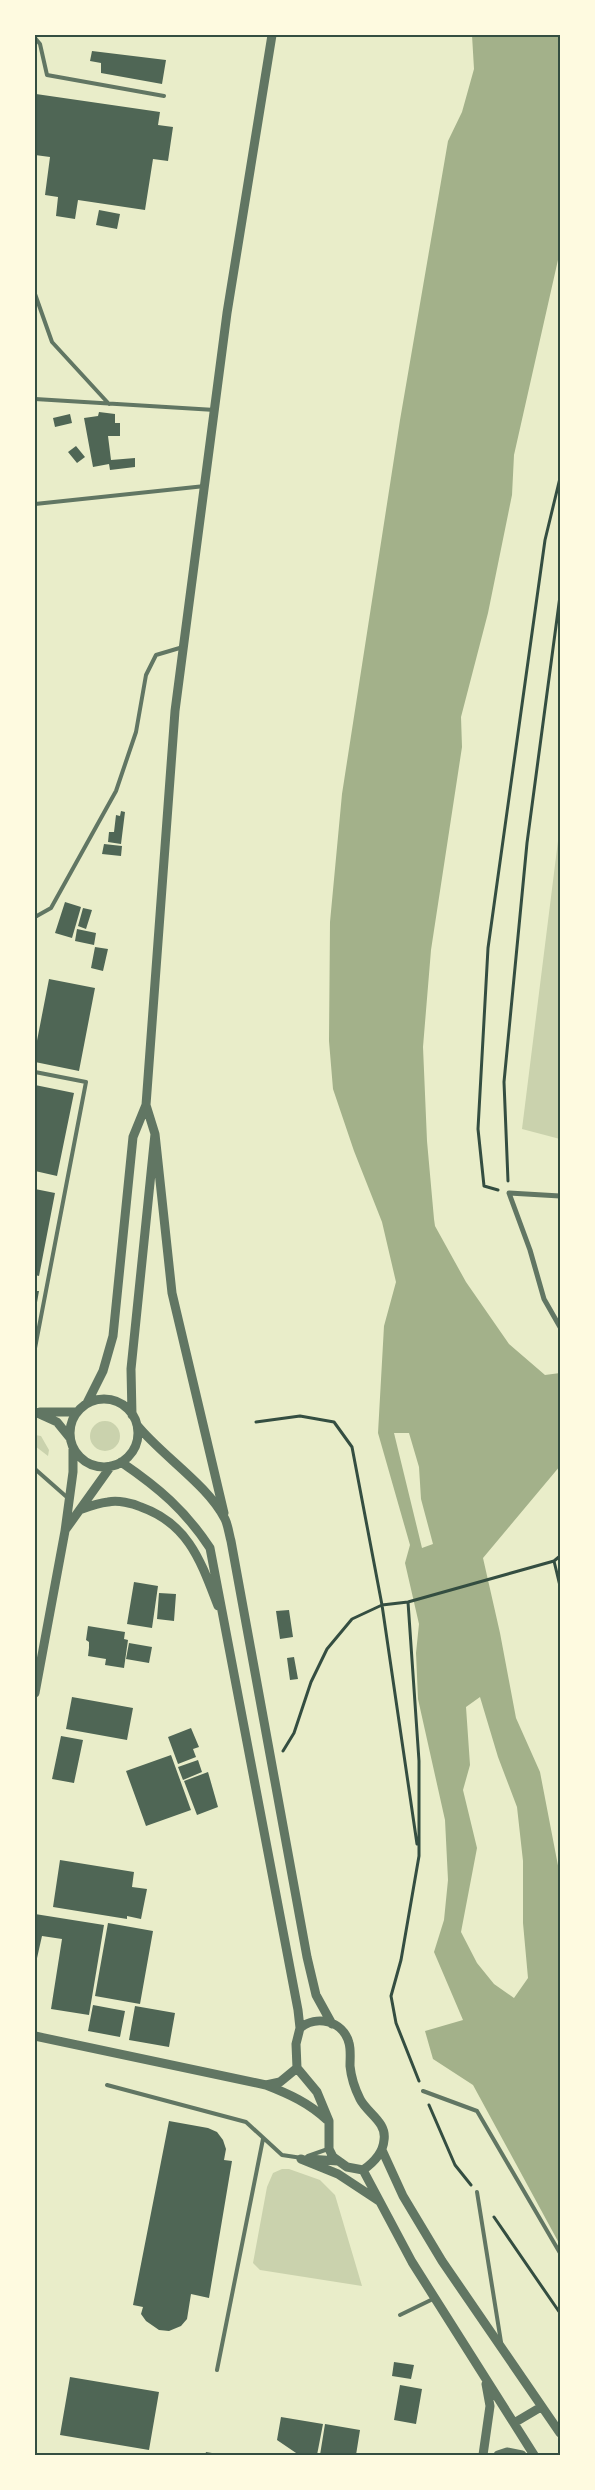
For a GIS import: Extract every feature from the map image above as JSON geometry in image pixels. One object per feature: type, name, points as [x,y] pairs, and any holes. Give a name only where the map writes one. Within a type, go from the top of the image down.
[{"type":"street","points":[[70,1438],[77,1412],[87,1403],[103,1371],[113,1336],[133,1137],[146,1104],[175,711],[227,313],[272,35]]},
{"type":"street","points":[[146,1104],[155,1134],[172,1293],[231,1541],[290,1874],[316,1995],[332,2024]]},
{"type":"street","points":[[132,1415],[131,1369],[155,1134]]},
{"type":"street","points":[[560,1196],[509,1194],[530,1250],[544,1300],[560,1327]]},
{"type":"street","points":[[87,1403],[96,1400],[116,1402],[125,1407],[151,1443],[208,1496],[225,1518]]},
{"type":"street","points":[[35,1412],[77,1412]]},
{"type":"street","points":[[35,1412],[57,1422],[70,1438],[73,1449],[73,1472],[65,1531],[35,1693]]},
{"type":"street","points":[[73,1449],[80,1458],[90,1464],[111,1466],[121,1462],[135,1446],[137,1425]]},
{"type":"street","points":[[121,1462],[167,1496],[193,1522],[210,1548],[300,2028],[296,2044],[297,2068],[317,2092],[328,2121],[329,2148],[333,2157],[347,2167],[363,2170],[373,2162],[382,2150],[385,2138],[381,2124],[360,2099],[352,2079],[349,2042],[340,2029],[323,2020],[308,2022],[300,2028]]},
{"type":"street","points":[[65,1531],[111,1466]]},
{"type":"street","points":[[82,1508],[109,1502],[134,1504],[160,1514],[184,1535],[203,1566],[223,1619]]},
{"type":"street","points":[[35,2036],[266,2085],[313,2107],[328,2121]]},
{"type":"street","points":[[266,2085],[280,2082],[297,2068]]},
{"type":"street","points":[[382,2150],[403,2196],[442,2261],[560,2434]]},
{"type":"street","points":[[301,2158],[338,2161]]},
{"type":"street","points":[[301,2158],[338,2174],[381,2202]]},
{"type":"street","points":[[363,2170],[412,2262],[534,2455]]},
{"type":"street","points":[[483,2455],[490,2406],[485,2378]]},
{"type":"street","points":[[514,2423],[541,2407]]},
{"type":"street","points":[[498,2455],[507,2452],[522,2455]]},
{"type":"lane","points":[[35,38],[40,44],[47,75],[164,96]]},
{"type":"lane","points":[[35,294],[52,342],[109,404]]},
{"type":"lane","points":[[35,399],[215,410]]},
{"type":"lane","points":[[35,504],[205,486]]},
{"type":"lane","points":[[35,917],[50,908],[116,791],[136,732],[146,675],[156,655],[184,646]]},
{"type":"lane","points":[[35,1072],[86,1082],[35,1348]]},
{"type":"lane","points":[[35,1469],[69,1499]]},
{"type":"lane","points":[[107,2085],[246,2122],[282,2155],[301,2158],[329,2148]]},
{"type":"lane","points":[[423,2091],[477,2111],[560,2253]]},
{"type":"lane","points":[[217,2370],[264,2139]]},
{"type":"lane","points":[[477,2192],[503,2352]]},
{"type":"lane","points":[[400,2315],[435,2298]]},
{"type":"path","points":[[560,478],[545,540],[488,948],[478,1129],[484,1186],[509,1194],[504,1082],[527,843],[560,596]]},
{"type":"path","points":[[256,1422],[300,1416],[334,1422],[352,1447],[382,1606],[419,1856]]},
{"type":"path","points":[[272,1768],[294,1733],[311,1682],[327,1649],[352,1619],[382,1606],[408,1602],[554,1560],[560,1556]]},
{"type":"path","points":[[554,1560],[560,1586]]},
{"type":"path","points":[[408,1602],[419,1761],[419,1856],[401,1960],[391,1996],[396,2023],[455,2165],[477,2192]]},
{"type":"path","points":[[493,2216],[560,2312]]},
{"type":"shaded area","points":[[472,35],[560,35],[560,251],[514,455],[512,495],[488,613],[461,717],[462,747],[431,950],[423,1047],[427,1141],[435,1226],[466,1282],[509,1344],[545,1375],[560,1373],[560,1466],[483,1558],[516,1718],[540,1772],[560,1876],[560,2245],[473,2085],[433,2059],[425,2031],[463,2020],[434,1952],[444,1920],[448,1880],[445,1820],[418,1699],[416,1653],[419,1624],[405,1563],[410,1545],[378,1433],[384,1326],[396,1282],[382,1222],[354,1151],[333,1089],[329,1041],[330,922],[342,794],[400,420],[448,141],[462,112],[474,69]],"holes":[[[394,1433],[409,1433],[419,1467],[421,1499],[433,1544],[422,1548]],[[480,1697],[498,1757],[517,1807],[523,1861],[523,1923],[528,1978],[514,1998],[494,1984],[477,1963],[461,1932],[477,1848],[463,1790],[470,1765],[466,1707]]]},
{"type":"shaded area","points":[[560,825],[560,1139],[522,1129]]},
{"type":"shaded area","points":[[105,1421],[111,1422],[119,1430],[119,1442],[111,1450],[105,1451],[99,1450],[91,1442],[90,1436],[91,1430],[99,1422]]},
{"type":"shaded area","points":[[35,1435],[41,1436],[49,1450],[48,1456],[35,1446]]},
{"type":"shaded area","points":[[282,2169],[289,2169],[320,2180],[335,2195],[362,2286],[260,2270],[253,2263],[267,2187],[273,2173]]},
{"type":"building","points":[[92,51],[166,60],[162,84],[101,73],[101,63],[90,61]]},
{"type":"building","points":[[36,94],[160,112],[158,125],[173,127],[168,161],[153,159],[145,210],[78,200],[75,219],[56,216],[58,197],[45,195],[50,157],[35,155]]},
{"type":"building","points":[[99,210],[120,214],[117,229],[96,225]]},
{"type":"building","points":[[99,412],[115,414],[115,423],[120,423],[120,436],[108,436],[111,460],[135,458],[135,467],[110,470],[109,464],[93,467],[84,418],[98,416]]},
{"type":"building","points":[[70,414],[72,423],[55,427],[53,418]]},
{"type":"building","points":[[76,446],[85,457],[77,463],[68,452]]},
{"type":"building","points":[[121,811],[125,812],[121,844],[108,842],[109,832],[114,832],[116,815],[120,816]]},
{"type":"building","points":[[104,844],[122,846],[121,856],[102,854]]},
{"type":"building","points":[[65,902],[81,907],[72,938],[55,933]]},
{"type":"building","points":[[83,908],[92,910],[86,929],[78,926]]},
{"type":"building","points":[[77,929],[96,933],[94,945],[75,941]]},
{"type":"building","points":[[95,947],[108,949],[103,971],[91,968]]},
{"type":"building","points":[[49,979],[95,988],[79,1071],[35,1062],[35,1051]]},
{"type":"building","points":[[35,1085],[74,1093],[57,1176],[35,1171]]},
{"type":"building","points":[[35,1189],[55,1193],[39,1276],[35,1275]]},
{"type":"building","points":[[35,1291],[39,1291],[36,1308],[35,1308]]},
{"type":"building","points":[[134,1582],[158,1586],[152,1628],[127,1624]]},
{"type":"building","points":[[159,1593],[176,1594],[174,1621],[157,1619]]},
{"type":"building","points":[[289,1610],[293,1637],[280,1639],[276,1611]]},
{"type":"building","points":[[88,1626],[125,1632],[124,1639],[128,1640],[124,1668],[105,1665],[106,1659],[88,1656],[89,1642],[86,1640]]},
{"type":"building","points":[[129,1643],[152,1647],[149,1663],[126,1659]]},
{"type":"building","points":[[294,1657],[298,1679],[290,1680],[287,1658]]},
{"type":"building","points":[[72,1697],[133,1708],[127,1740],[66,1729]]},
{"type":"building","points":[[191,1728],[199,1747],[193,1749],[196,1757],[178,1764],[168,1737]]},
{"type":"building","points":[[61,1736],[83,1740],[74,1783],[52,1779]]},
{"type":"building","points":[[171,1755],[191,1810],[146,1826],[126,1771]]},
{"type":"building","points":[[198,1760],[202,1772],[183,1780],[178,1767]]},
{"type":"building","points":[[208,1772],[218,1807],[197,1815],[184,1781]]},
{"type":"building","points":[[60,1860],[134,1872],[132,1887],[147,1889],[141,1919],[127,1916],[127,1919],[53,1907]]},
{"type":"building","points":[[35,1914],[104,1925],[89,2015],[51,2009],[62,1939],[42,1936],[35,1967]]},
{"type":"building","points":[[108,1923],[153,1931],[140,2004],[95,1996]]},
{"type":"building","points":[[93,2005],[125,2011],[120,2037],[88,2031]]},
{"type":"building","points":[[135,2006],[175,2013],[169,2047],[129,2040]]},
{"type":"building","points":[[169,2121],[208,2128],[217,2132],[223,2140],[226,2149],[224,2160],[232,2161],[209,2298],[191,2294],[187,2319],[181,2326],[169,2331],[159,2330],[146,2321],[141,2314],[143,2307],[133,2305]]},
{"type":"building","points":[[394,2362],[414,2365],[411,2379],[392,2376]]},
{"type":"building","points":[[70,2377],[159,2392],[149,2450],[60,2435]]},
{"type":"building","points":[[400,2385],[422,2389],[416,2424],[394,2420]]},
{"type":"building","points":[[281,2417],[323,2424],[317,2455],[299,2455],[277,2440]]},
{"type":"building","points":[[325,2424],[360,2430],[356,2455],[320,2455]]},
{"type":"building","points":[[206,2452],[218,2454],[218,2455],[205,2455]]}]
